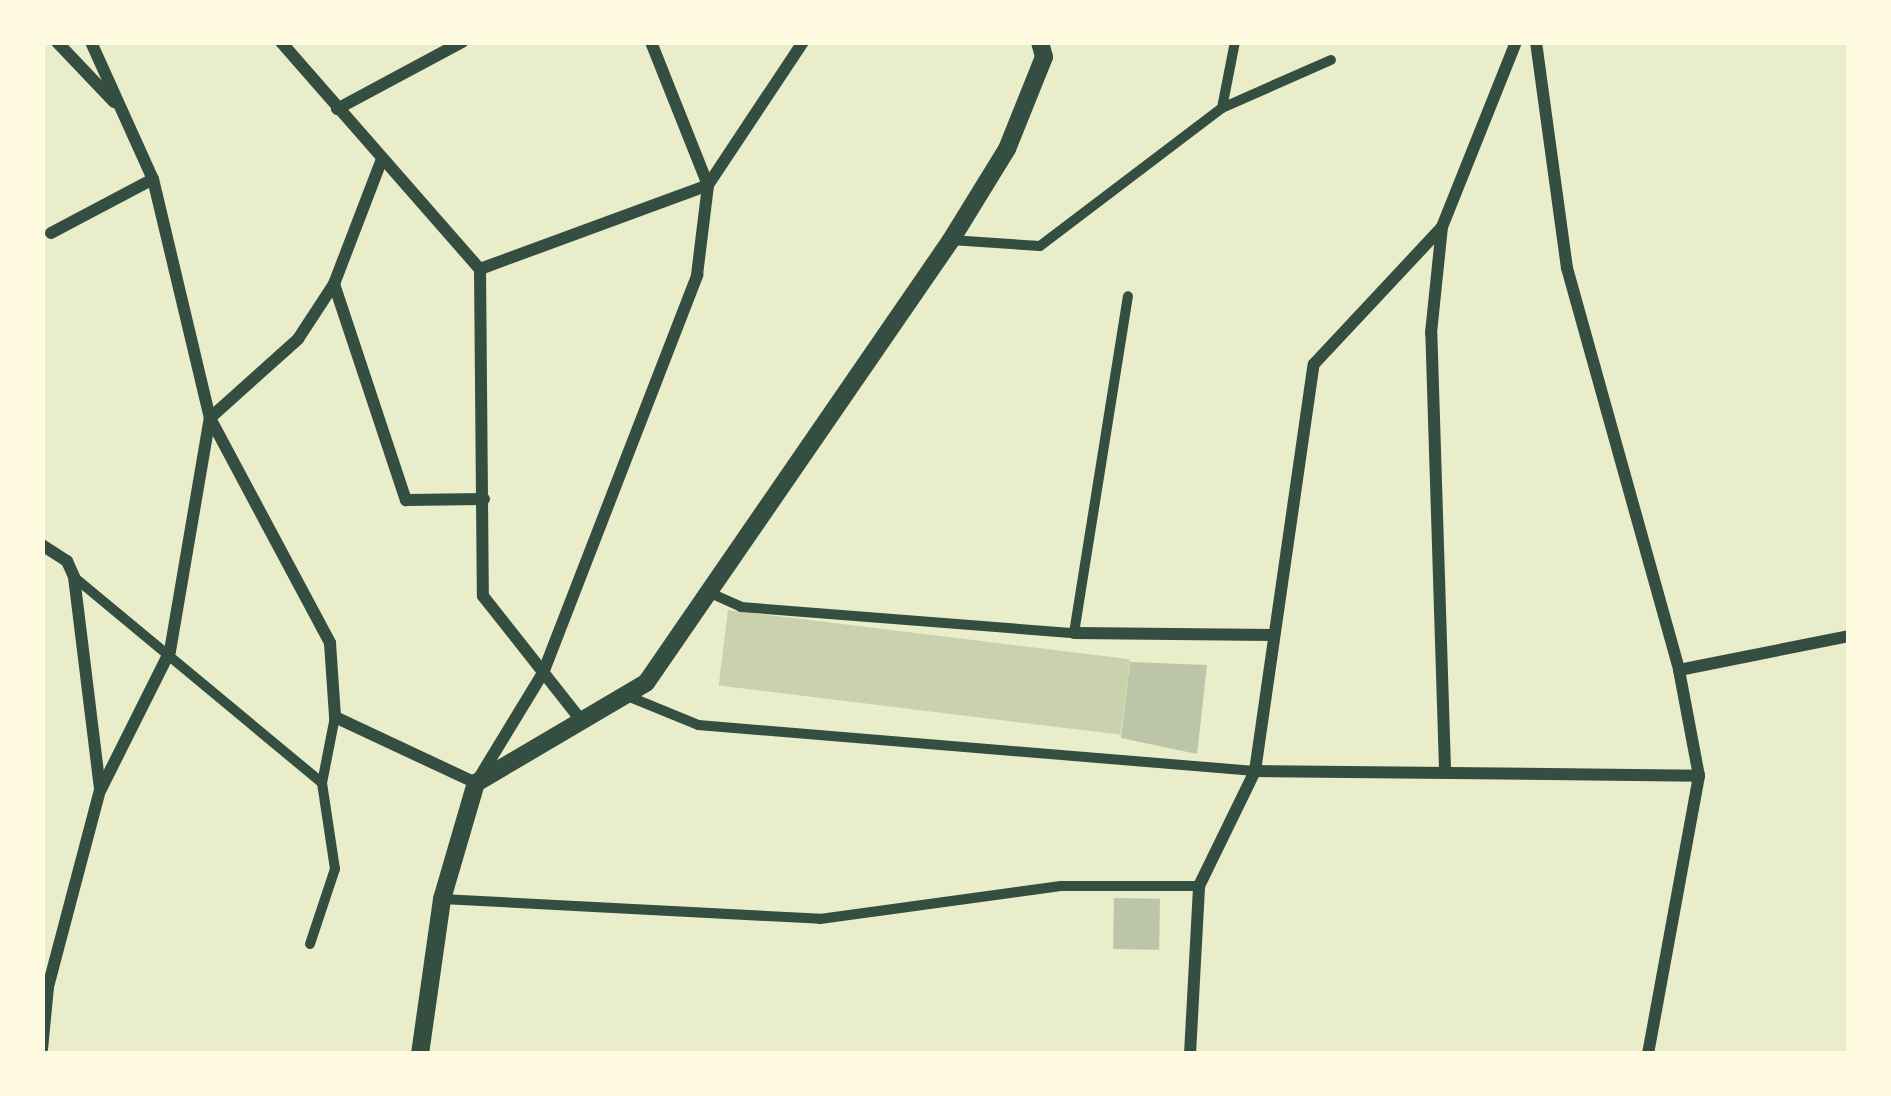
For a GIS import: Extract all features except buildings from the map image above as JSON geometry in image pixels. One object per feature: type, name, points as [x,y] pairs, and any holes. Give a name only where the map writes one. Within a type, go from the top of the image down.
[{"type":"street","points":[[57,42],[123,111]]},
{"type":"street","points":[[91,42],[153,178],[210,418],[330,643],[335,717],[322,783],[335,868],[310,944]]},
{"type":"street","points":[[281,42],[480,269],[483,596],[581,720]]},
{"type":"street","points":[[337,109],[462,42]]},
{"type":"street","points":[[651,42],[708,185]]},
{"type":"street","points":[[420,1054],[442,899],[476,783],[543,674],[697,275],[708,185],[803,42]]},
{"type":"street","points":[[476,783],[646,683],[951,240],[1006,149],[1044,57],[1040,42]]},
{"type":"street","points":[[1222,108],[1234,42]]},
{"type":"street","points":[[1445,769],[1431,333],[1442,227],[1516,42]]},
{"type":"street","points":[[1536,42],[1567,268],[1679,670],[1699,776],[1648,1054]]},
{"type":"street","points":[[951,240],[1040,247],[1222,108],[1330,60]]},
{"type":"street","points":[[42,1049],[45,987],[100,790],[170,651],[210,418],[298,339],[334,284],[382,159]]},
{"type":"street","points":[[51,233],[153,178]]},
{"type":"street","points":[[480,269],[708,185]]},
{"type":"street","points":[[1190,1054],[1199,886],[1255,771],[1314,364],[1442,227]]},
{"type":"street","points":[[334,284],[406,500],[484,499]]},
{"type":"street","points":[[1074,633],[1128,296]]},
{"type":"street","points":[[42,545],[68,561],[74,577],[100,790]]},
{"type":"street","points":[[74,577],[170,651],[322,783]]},
{"type":"street","points":[[708,592],[741,607],[1074,633],[1274,635]]},
{"type":"street","points":[[1679,670],[1849,636]]},
{"type":"street","points":[[625,695],[698,725],[1255,771],[1445,769],[1699,776]]},
{"type":"street","points":[[335,717],[476,783]]},
{"type":"street","points":[[442,899],[820,919],[1061,886],[1199,886]]},
{"type":"green space","points":[[728,610],[1130,659],[1121,735],[719,685]]}]
